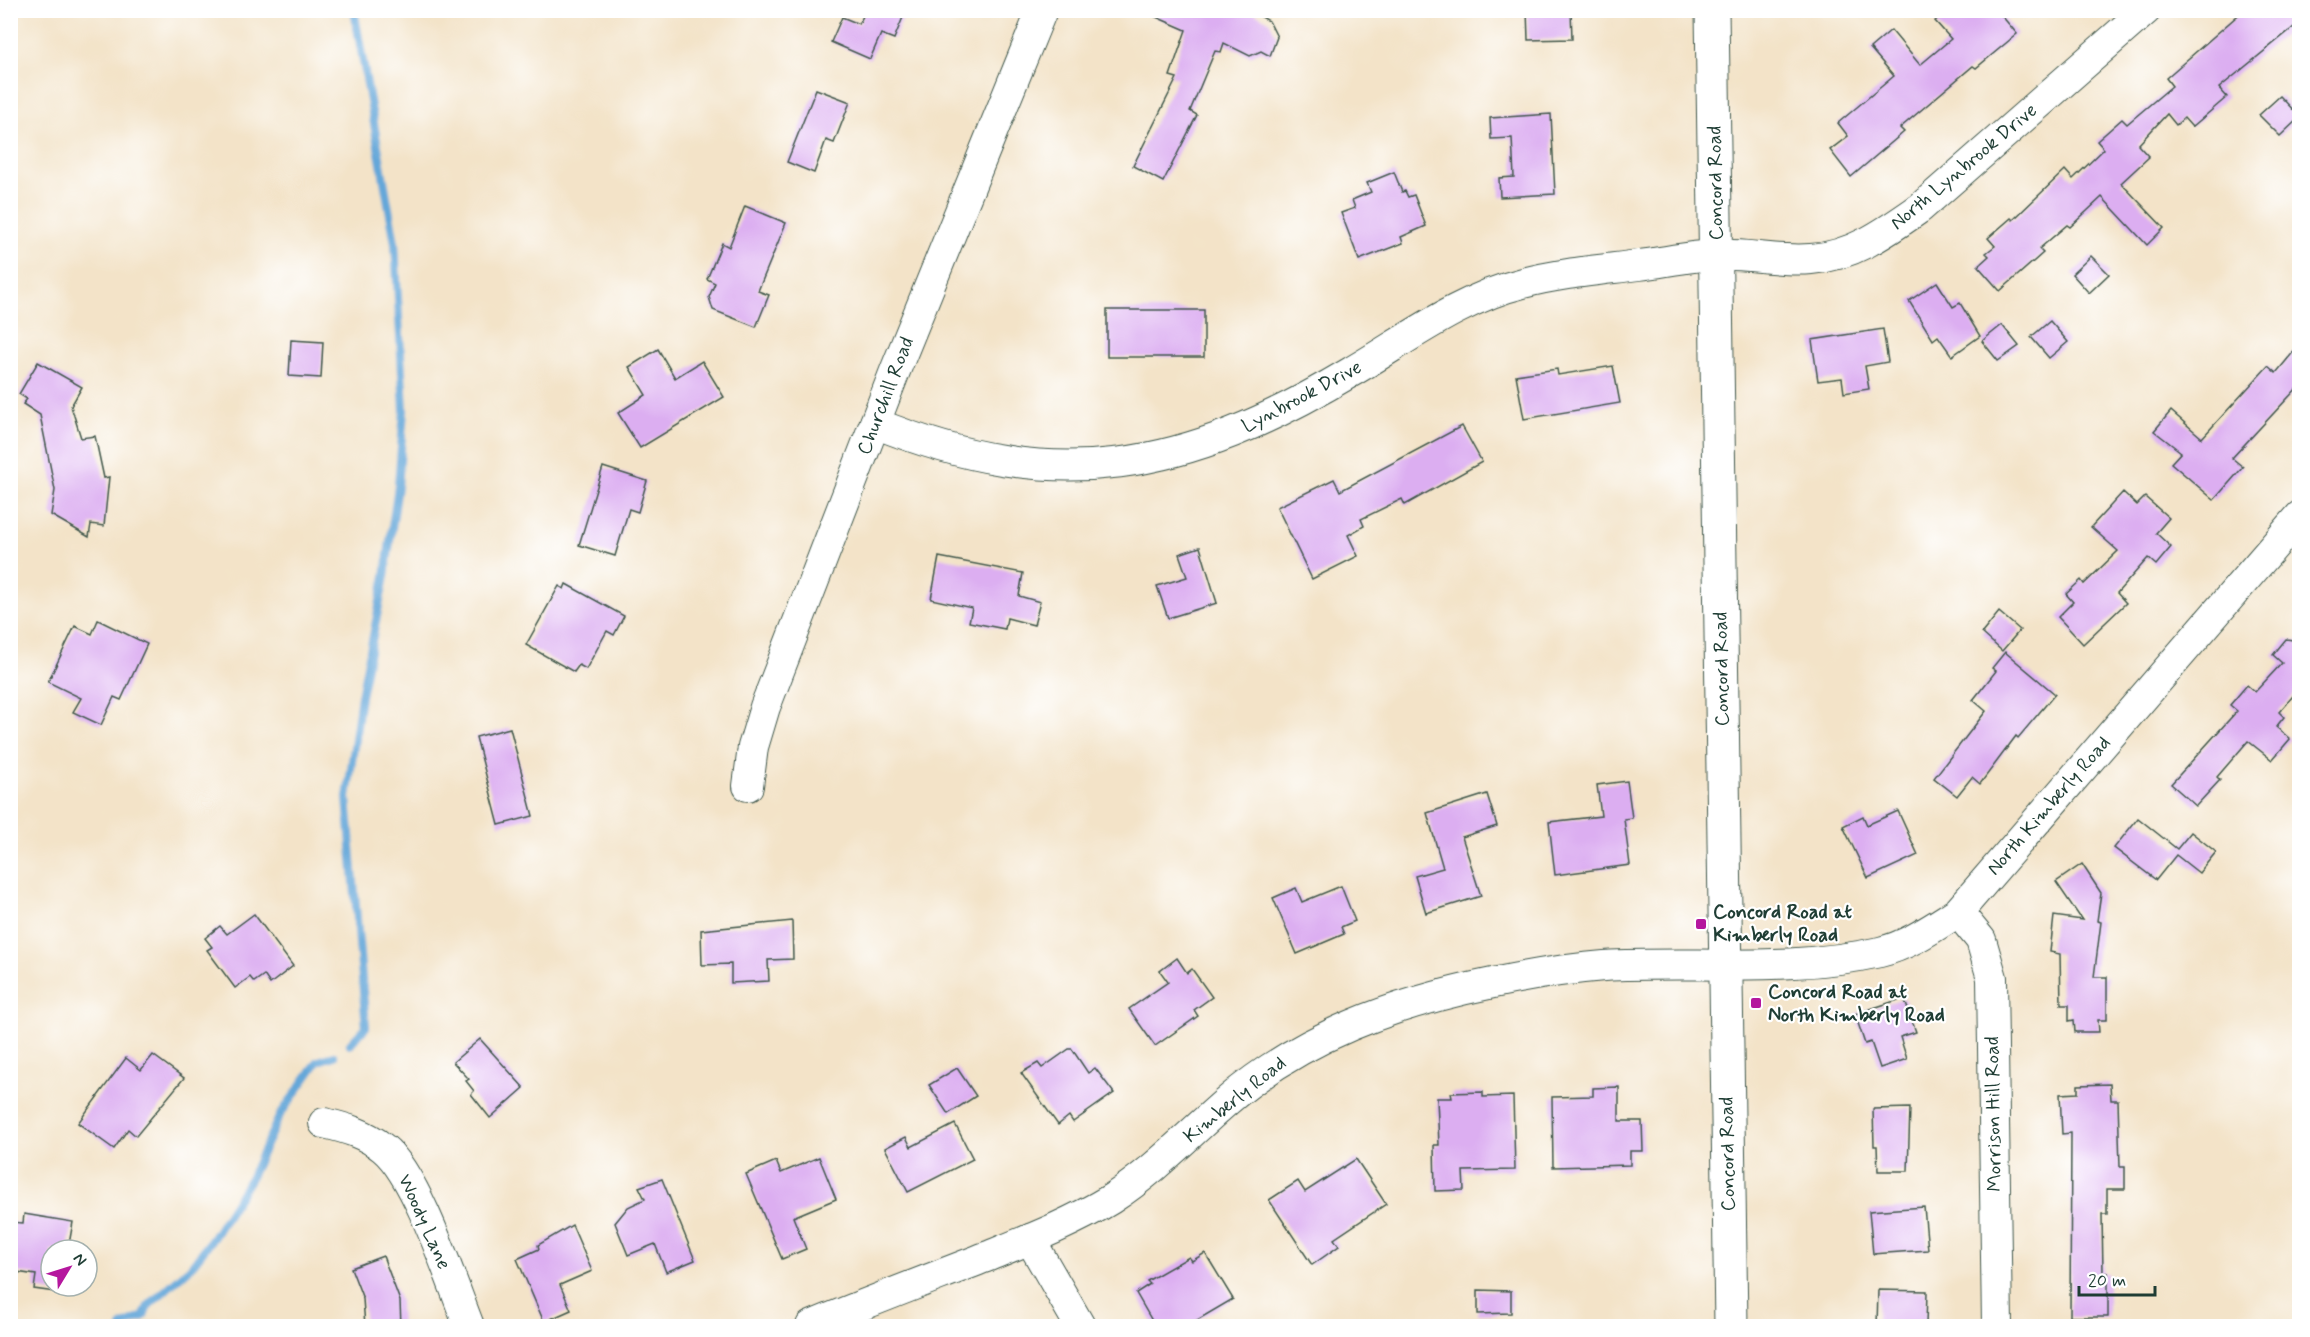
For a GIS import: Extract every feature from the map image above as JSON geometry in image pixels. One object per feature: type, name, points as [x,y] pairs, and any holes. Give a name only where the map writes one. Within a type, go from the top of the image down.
[{"type":"main road","name":"Concord Road","points":[[1712,10],[1731,1326]]},
{"type":"street","name":"Churchill Road","points":[[748,786],[753,747],[765,707],[875,423],[1042,10]]},
{"type":"street","name":"North Lynbrook Drive","points":[[1717,255],[1810,259],[1844,253],[1878,237],[1920,208],[2146,10]]},
{"type":"street","name":"Lynbrook Drive","points":[[875,423],[954,452],[1023,464],[1082,466],[1135,461],[1192,447],[1247,428],[1305,400],[1469,302],[1509,286],[1547,277],[1717,255]]},
{"type":"street","name":"North Kimberly Road","points":[[1725,965],[1826,960],[1883,951],[1922,935],[1958,912],[2300,516]]},
{"type":"street","name":"Morrison Hill Road","points":[[1958,912],[1981,940],[1992,978],[1997,1326]]},
{"type":"street","name":"Kimberly Road","points":[[810,1326],[1030,1239],[1110,1199],[1158,1166],[1227,1101],[1270,1068],[1335,1031],[1376,1014],[1489,984],[1548,972],[1605,966],[1725,965]]},
{"type":"street","name":"Woody Lane","points":[[324,1123],[351,1129],[369,1138],[398,1163],[422,1208],[469,1326]]},
{"type":"street","points":[[1030,1239],[1080,1326]]},
{"type":"building","points":[[866,10],[906,10],[894,39],[881,34],[870,59],[831,42],[842,17],[859,24]]},
{"type":"building","points":[[1140,10],[1249,10],[1269,21],[1277,37],[1270,56],[1261,51],[1250,56],[1224,43],[1221,52],[1215,51],[1190,111],[1197,115],[1163,182],[1133,166],[1177,78],[1170,76],[1186,30]]},
{"type":"building","points":[[1527,10],[1571,10],[1572,39],[1528,40]]},
{"type":"building","points":[[1948,10],[1997,10],[2017,34],[1976,68],[1973,66],[1900,128],[1904,132],[1851,177],[1830,150],[1848,136],[1838,123],[1894,76],[1870,48],[1891,30],[1920,65],[1951,39],[1935,21]]},
{"type":"building","points":[[2244,10],[2300,10],[2300,22],[2219,88],[2227,97],[2192,127],[2184,118],[2176,125],[2167,114],[2138,145],[2149,157],[2121,183],[2164,228],[2147,245],[2102,197],[2070,227],[2067,225],[2039,249],[2043,253],[2000,291],[1978,266],[1989,256],[1986,253],[1995,246],[1988,238],[2011,218],[2013,220],[2065,170],[2073,179],[2104,149],[2097,141],[2122,119],[2127,124],[2172,86],[2166,78]]},
{"type":"building","points":[[816,89],[850,102],[834,143],[826,140],[814,173],[787,162]]},
{"type":"building","points":[[2280,96],[2300,117],[2280,136],[2259,115]]},
{"type":"building","points":[[1551,114],[1555,194],[1500,197],[1499,178],[1514,177],[1512,138],[1491,139],[1490,118]]},
{"type":"building","points":[[1394,172],[1402,192],[1405,191],[1408,197],[1414,195],[1426,226],[1401,237],[1403,243],[1359,260],[1341,213],[1355,208],[1352,200],[1371,192],[1367,183]]},
{"type":"building","points":[[745,206],[786,223],[758,291],[769,295],[756,327],[713,310],[709,297],[715,283],[707,279],[722,243],[729,247]]},
{"type":"building","points":[[2091,256],[2109,274],[2089,293],[2072,274]]},
{"type":"building","points":[[1937,282],[1953,307],[1960,303],[1980,336],[1952,356],[1938,336],[1933,340],[1909,301]]},
{"type":"building","points":[[1107,310],[1204,310],[1204,357],[1107,357]]},
{"type":"building","points":[[2050,321],[2068,342],[2049,358],[2031,337]]},
{"type":"building","points":[[2002,325],[2019,346],[1998,361],[1982,341]]},
{"type":"building","points":[[1883,329],[1888,362],[1865,366],[1869,389],[1844,393],[1842,378],[1818,381],[1812,340]]},
{"type":"building","points":[[291,340],[323,342],[321,378],[289,376]]},
{"type":"building","points":[[2300,344],[2300,385],[2232,458],[2243,467],[2214,500],[2171,463],[2181,452],[2154,431],[2171,411],[2202,438],[2268,366],[2276,373]]},
{"type":"building","points":[[658,349],[675,378],[702,361],[724,397],[640,448],[618,413],[646,395],[629,367]]},
{"type":"building","points":[[38,362],[82,387],[71,406],[81,438],[95,436],[104,478],[109,477],[104,526],[91,524],[89,537],[51,515],[55,490],[40,415],[23,404],[27,399],[19,394]]},
{"type":"building","points":[[1613,366],[1620,403],[1524,419],[1516,375],[1557,369],[1558,375]]},
{"type":"building","points":[[1462,426],[1482,462],[1405,505],[1402,499],[1361,519],[1364,526],[1348,535],[1358,556],[1312,579],[1277,507],[1334,479],[1340,491]]},
{"type":"building","points":[[603,467],[647,481],[638,512],[629,509],[615,556],[579,545]]},
{"type":"building","points":[[2123,492],[2137,505],[2145,497],[2169,518],[2156,533],[2171,547],[2156,565],[2148,558],[2117,593],[2126,603],[2083,644],[2058,617],[2073,602],[2066,594],[2081,580],[2084,584],[2118,551],[2091,527]]},
{"type":"building","points":[[1200,547],[1217,603],[1168,618],[1157,586],[1187,577],[1179,554]]},
{"type":"building","points":[[939,557],[1023,573],[1019,596],[1040,602],[1034,625],[1007,618],[1005,629],[969,622],[972,608],[931,599]]},
{"type":"building","points":[[566,584],[624,616],[614,635],[607,631],[586,669],[579,665],[574,672],[526,645],[559,586],[564,589]]},
{"type":"building","points":[[1999,612],[2020,630],[2002,651],[1982,633]]},
{"type":"building","points":[[98,620],[147,644],[121,700],[114,697],[101,725],[73,712],[81,698],[48,682],[75,626],[92,634]]},
{"type":"building","points":[[2286,639],[2300,641],[2300,688],[2279,712],[2284,717],[2276,727],[2290,739],[2272,760],[2248,741],[2217,777],[2220,780],[2196,806],[2171,784],[2237,711],[2230,705],[2247,685],[2255,692],[2282,663],[2273,655]]},
{"type":"building","points":[[2005,652],[2055,694],[2018,738],[2016,736],[1980,784],[1972,777],[1957,796],[1934,778],[1986,711],[1973,700],[1996,671],[1992,668]]},
{"type":"building","points":[[510,728],[533,816],[499,825],[476,737]]},
{"type":"building","points":[[1627,781],[1632,818],[1624,819],[1630,865],[1555,875],[1549,822],[1601,816],[1597,785]]},
{"type":"building","points":[[1487,794],[1497,826],[1462,837],[1481,896],[1426,913],[1415,876],[1443,868],[1427,813]]},
{"type":"building","points":[[1898,811],[1918,855],[1868,878],[1843,826],[1863,816],[1867,825]]},
{"type":"building","points":[[2138,818],[2177,849],[2191,832],[2216,852],[2199,873],[2176,855],[2156,880],[2114,848]]},
{"type":"building","points":[[2082,864],[2101,893],[2097,921],[2101,922],[2094,977],[2107,977],[2107,1020],[2098,1020],[2099,1032],[2075,1032],[2074,1020],[2069,1021],[2069,1005],[2061,1005],[2060,954],[2050,952],[2054,916],[2082,920],[2056,882]]},
{"type":"building","points":[[1341,886],[1355,921],[1341,927],[1344,934],[1297,954],[1273,898],[1296,888],[1302,902]]},
{"type":"building","points":[[254,914],[293,966],[270,984],[264,975],[254,982],[250,977],[235,988],[207,950],[212,947],[205,938],[220,926],[227,934]]},
{"type":"building","points":[[792,921],[793,959],[768,960],[769,981],[731,983],[731,964],[702,965],[701,930]]},
{"type":"building","points":[[1177,958],[1187,973],[1192,969],[1212,997],[1194,1010],[1198,1016],[1155,1046],[1129,1009],[1168,982],[1160,971]]},
{"type":"building","points":[[1904,998],[1916,1032],[1900,1037],[1907,1059],[1880,1068],[1871,1042],[1865,1044],[1855,1014]]},
{"type":"building","points":[[480,1039],[524,1088],[490,1118],[471,1094],[474,1091],[466,1081],[469,1079],[453,1062]]},
{"type":"building","points":[[1072,1049],[1088,1073],[1095,1068],[1114,1093],[1073,1122],[1069,1116],[1058,1125],[1021,1073],[1038,1063],[1042,1068]]},
{"type":"building","points":[[153,1055],[184,1078],[136,1136],[128,1129],[114,1149],[78,1123],[126,1058],[141,1070]]},
{"type":"building","points":[[957,1068],[976,1096],[948,1114],[929,1085]]},
{"type":"building","points":[[2110,1084],[2111,1100],[2118,1100],[2120,1167],[2125,1167],[2125,1189],[2107,1189],[2107,1214],[2102,1214],[2103,1273],[2108,1273],[2108,1317],[2070,1317],[2071,1133],[2062,1134],[2060,1094],[2078,1093],[2078,1085]]},
{"type":"building","points":[[1619,1087],[1619,1121],[1642,1121],[1643,1151],[1630,1151],[1630,1165],[1553,1167],[1552,1097],[1593,1096],[1593,1088]]},
{"type":"building","points":[[1483,1092],[1483,1097],[1513,1096],[1515,1170],[1463,1171],[1464,1190],[1435,1191],[1434,1145],[1439,1145],[1437,1098],[1452,1098],[1451,1093]]},
{"type":"building","points":[[1910,1108],[1908,1171],[1878,1171],[1877,1146],[1874,1146],[1873,1109]]},
{"type":"building","points":[[955,1124],[973,1159],[908,1192],[885,1148],[906,1137],[911,1147]]},
{"type":"building","points":[[819,1157],[836,1199],[793,1217],[806,1249],[782,1259],[746,1174],[776,1161],[781,1173]]},
{"type":"building","points":[[1356,1159],[1386,1204],[1334,1239],[1339,1246],[1312,1265],[1269,1200],[1298,1181],[1305,1192]]},
{"type":"building","points":[[662,1179],[695,1260],[666,1272],[655,1244],[628,1255],[615,1223],[628,1207],[645,1199],[639,1187]]},
{"type":"building","points":[[1924,1207],[1928,1250],[1873,1254],[1869,1211]]},
{"type":"building","points":[[24,1214],[73,1222],[70,1238],[39,1238],[39,1290],[34,1289],[36,1275],[10,1271],[10,1222],[23,1223]]},
{"type":"building","points":[[572,1225],[592,1271],[560,1285],[571,1310],[544,1322],[517,1259],[539,1249],[538,1245]]},
{"type":"building","points":[[1205,1253],[1233,1299],[1187,1326],[1155,1326],[1136,1293],[1150,1284],[1147,1281],[1189,1257],[1192,1261]]},
{"type":"building","points":[[383,1256],[400,1301],[401,1326],[365,1326],[363,1299],[351,1268]]},
{"type":"building","points":[[1478,1290],[1511,1291],[1511,1313],[1478,1314]]},
{"type":"building","points":[[1878,1290],[1927,1291],[1926,1326],[1877,1325]]},
{"type":"waterway","points":[[350,1044],[366,1027],[347,798],[361,696],[385,576],[398,486],[404,410],[395,243],[354,10]]},
{"type":"waterway","points":[[122,1326],[144,1316],[148,1306],[190,1268],[213,1238],[250,1179],[280,1115],[318,1061],[334,1056]]},
{"type":"place","name":"Concord Road at Kimberly Road","points":[[1701,924]]},
{"type":"place","name":"Concord Road at North Kimberly Road","points":[[1756,1003]]}]
